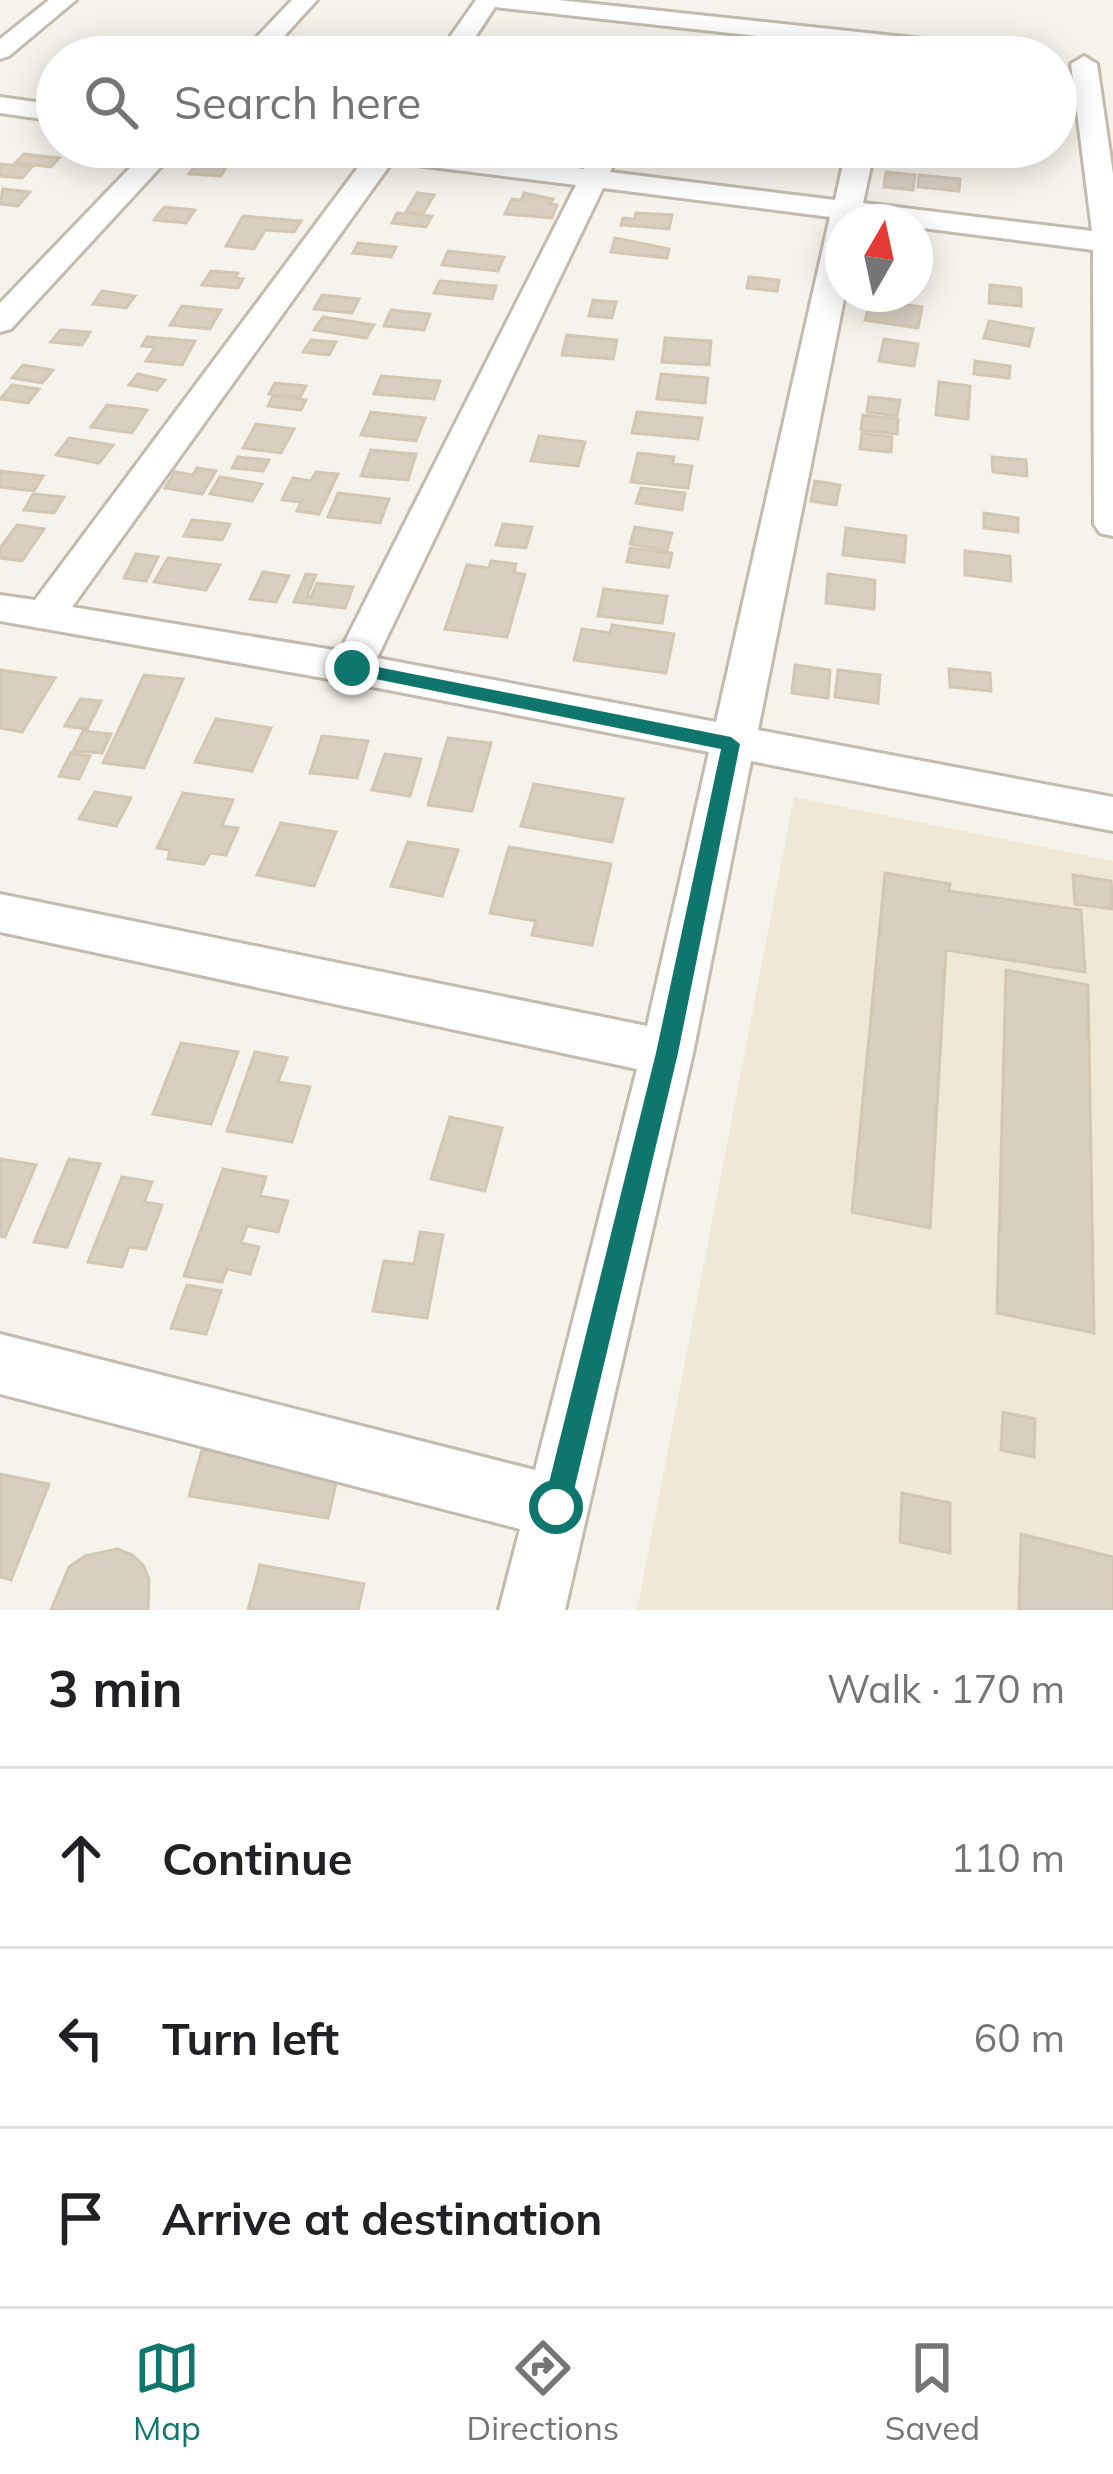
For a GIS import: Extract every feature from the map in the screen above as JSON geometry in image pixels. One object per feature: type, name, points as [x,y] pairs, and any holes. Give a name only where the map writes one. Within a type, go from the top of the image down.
[{"type":"street","points":[[0,51],[64,0]]},
{"type":"street","points":[[271,36],[304,0]]},
{"type":"street","points":[[464,36],[490,0],[743,36]]},
{"type":"street","points":[[1084,64],[1111,242],[1113,524]]},
{"type":"street","points":[[0,105],[36,110]]},
{"type":"street","points":[[0,322],[145,168]]},
{"type":"street","points":[[45,614],[373,168]]},
{"type":"street","points":[[352,668],[598,168]]},
{"type":"street","points":[[626,168],[825,215]]},
{"type":"street","points":[[849,204],[856,168]]},
{"type":"street","points":[[933,227],[1111,242]]},
{"type":"street","points":[[532,1610],[667,1053],[825,312]]},
{"type":"street","points":[[0,608],[352,668],[1113,814]]},
{"type":"street","points":[[0,914],[667,1053]]},
{"type":"street","points":[[0,1364],[556,1507]]},
{"type":"shaded area","points":[[794,797],[1113,861],[1113,1610],[637,1610]]},
{"type":"building","points":[[24,154],[36,155],[36,165],[15,163]]},
{"type":"building","points":[[0,164],[32,167],[22,178],[0,176]]},
{"type":"building","points":[[193,168],[226,168],[221,176],[189,174]]},
{"type":"building","points":[[886,172],[915,175],[913,190],[884,187]]},
{"type":"building","points":[[919,175],[960,179],[959,191],[918,187]]},
{"type":"building","points":[[3,189],[30,192],[18,206],[0,204]]},
{"type":"building","points":[[417,193],[434,195],[423,214],[406,212]]},
{"type":"building","points":[[524,193],[553,199],[550,204],[557,205],[552,218],[505,214],[512,199],[521,200]]},
{"type":"building","points":[[164,207],[195,210],[186,223],[154,220]]},
{"type":"building","points":[[397,213],[432,216],[426,227],[392,223]]},
{"type":"building","points":[[636,213],[672,215],[669,229],[621,225],[623,218],[635,219]]},
{"type":"building","points":[[243,216],[301,221],[294,232],[265,230],[254,249],[226,246]]},
{"type":"building","points":[[615,238],[669,249],[667,258],[611,252]]},
{"type":"building","points":[[358,243],[396,247],[391,257],[353,253]]},
{"type":"building","points":[[448,251],[504,257],[498,271],[442,265]]},
{"type":"building","points":[[211,271],[238,273],[235,278],[243,279],[238,288],[202,285]]},
{"type":"building","points":[[749,277],[779,280],[777,291],[747,288]]},
{"type":"building","points":[[440,281],[496,286],[492,299],[434,293]]},
{"type":"building","points":[[990,285],[1021,288],[1021,306],[989,303]]},
{"type":"building","points":[[102,291],[135,296],[126,308],[93,304]]},
{"type":"building","points":[[322,295],[359,299],[352,313],[314,309]]},
{"type":"building","points":[[593,300],[616,302],[612,318],[589,316]]},
{"type":"building","points":[[182,306],[221,310],[210,329],[170,325]]},
{"type":"building","points":[[391,310],[430,314],[424,330],[384,326]]},
{"type":"building","points":[[867,312],[921,312],[918,328],[865,320]]},
{"type":"building","points":[[323,317],[374,325],[366,338],[314,330]]},
{"type":"building","points":[[989,321],[1033,329],[1029,346],[984,338]]},
{"type":"building","points":[[60,330],[90,332],[82,345],[51,342]]},
{"type":"building","points":[[567,335],[617,340],[613,359],[562,355]]},
{"type":"building","points":[[147,337],[195,341],[182,365],[146,361],[155,347],[142,346]]},
{"type":"building","points":[[665,338],[711,341],[709,365],[662,362]]},
{"type":"building","points":[[884,339],[918,344],[914,366],[879,361]]},
{"type":"building","points":[[311,340],[336,342],[329,355],[303,352]]},
{"type":"building","points":[[975,361],[1010,366],[1009,378],[974,374]]},
{"type":"building","points":[[23,365],[53,370],[42,383],[12,378]]},
{"type":"building","points":[[138,374],[165,380],[157,390],[129,385]]},
{"type":"building","points":[[661,374],[708,378],[705,403],[657,399]]},
{"type":"building","points":[[381,376],[440,381],[434,399],[374,394]]},
{"type":"building","points":[[939,382],[970,386],[968,419],[936,415]]},
{"type":"building","points":[[275,383],[306,386],[300,397],[269,394]]},
{"type":"building","points":[[12,385],[39,389],[28,403],[0,399]]},
{"type":"building","points":[[273,396],[306,400],[301,410],[268,406]]},
{"type":"building","points":[[869,397],[900,400],[897,416],[867,412]]},
{"type":"building","points":[[107,405],[147,410],[132,433],[91,427]]},
{"type":"building","points":[[371,412],[425,418],[416,441],[361,435]]},
{"type":"building","points":[[637,412],[702,418],[698,439],[632,433]]},
{"type":"building","points":[[863,415],[898,419],[897,434],[861,430]]},
{"type":"building","points":[[256,424],[294,429],[281,453],[243,448]]},
{"type":"building","points":[[862,433],[892,437],[891,452],[860,449]]},
{"type":"building","points":[[539,436],[585,442],[578,466],[531,461]]},
{"type":"building","points":[[69,438],[113,445],[99,463],[56,455]]},
{"type":"building","points":[[371,450],[416,454],[408,480],[361,476]]},
{"type":"building","points":[[638,453],[674,457],[672,464],[692,466],[688,488],[631,482]]},
{"type":"building","points":[[238,457],[269,460],[263,471],[232,468]]},
{"type":"building","points":[[992,457],[1026,460],[1027,476],[993,472]]},
{"type":"building","points":[[197,468],[216,471],[202,494],[165,488],[175,472],[193,475]]},
{"type":"building","points":[[0,471],[43,476],[34,491],[0,487]]},
{"type":"building","points":[[316,472],[338,474],[319,514],[297,511],[301,502],[282,500],[293,478],[311,481]]},
{"type":"building","points":[[220,477],[262,484],[252,501],[210,494]]},
{"type":"building","points":[[815,481],[840,485],[836,505],[811,501]]},
{"type":"building","points":[[641,488],[685,493],[682,510],[636,503]]},
{"type":"building","points":[[338,493],[389,499],[380,523],[328,517]]},
{"type":"building","points":[[33,494],[64,497],[54,513],[24,510]]},
{"type":"building","points":[[984,513],[1018,518],[1018,532],[984,528]]},
{"type":"building","points":[[192,520],[230,524],[222,540],[184,536]]},
{"type":"building","points":[[503,524],[532,527],[526,548],[496,545]]},
{"type":"building","points":[[17,525],[44,529],[22,561],[0,558],[0,548]]},
{"type":"building","points":[[635,527],[672,533],[667,550],[630,544]]},
{"type":"building","points":[[846,528],[906,536],[904,562],[843,555]]},
{"type":"building","points":[[630,548],[672,553],[669,567],[627,562]]},
{"type":"building","points":[[965,551],[1010,556],[1011,581],[965,575]]},
{"type":"building","points":[[136,554],[158,557],[146,581],[124,578]]},
{"type":"building","points":[[168,558],[220,565],[206,590],[154,582]]},
{"type":"building","points":[[491,561],[516,564],[514,573],[525,574],[507,637],[445,629],[467,565],[489,568]]},
{"type":"building","points":[[263,572],[289,576],[276,602],[250,599]]},
{"type":"building","points":[[306,574],[316,575],[307,596],[311,597],[317,583],[353,587],[345,608],[294,602]]},
{"type":"building","points":[[828,574],[875,580],[874,609],[826,603]]},
{"type":"building","points":[[604,589],[667,596],[662,623],[598,616]]},
{"type":"building","points":[[612,625],[674,634],[666,673],[574,660],[582,629],[610,633]]},
{"type":"building","points":[[795,665],[830,670],[828,698],[792,693]]},
{"type":"building","points":[[949,669],[990,673],[991,691],[950,687]]},
{"type":"building","points":[[0,670],[55,678],[22,732],[0,728]]},
{"type":"building","points":[[838,670],[880,675],[878,703],[835,697]]},
{"type":"building","points":[[144,675],[183,679],[144,768],[103,763]]},
{"type":"building","points":[[80,699],[101,701],[87,729],[65,726]]},
{"type":"building","points":[[216,719],[271,728],[252,771],[195,762]]},
{"type":"building","points":[[83,731],[111,734],[102,753],[73,751]]},
{"type":"building","points":[[322,736],[368,741],[357,778],[310,773]]},
{"type":"building","points":[[448,738],[491,743],[472,811],[428,805]]},
{"type":"building","points":[[71,753],[90,756],[79,779],[59,776]]},
{"type":"building","points":[[385,754],[421,759],[410,796],[372,790]]},
{"type":"building","points":[[534,784],[623,799],[612,842],[521,826]]},
{"type":"building","points":[[95,792],[131,798],[116,826],[79,819]]},
{"type":"building","points":[[183,793],[233,800],[222,826],[238,828],[226,855],[210,853],[204,864],[168,859],[170,850],[157,848]]},
{"type":"building","points":[[281,823],[336,832],[314,886],[257,875]]},
{"type":"building","points":[[408,842],[458,850],[442,896],[391,886]]},
{"type":"building","points":[[509,847],[611,864],[592,945],[532,935],[536,921],[490,913]]},
{"type":"building","points":[[885,873],[950,884],[949,891],[1081,910],[1085,972],[946,950],[930,1228],[852,1212]]},
{"type":"building","points":[[1073,875],[1111,881],[1113,909],[1075,904]]},
{"type":"building","points":[[1006,970],[1088,985],[1094,1333],[997,1313]]},
{"type":"building","points":[[181,1043],[238,1052],[211,1124],[153,1114]]},
{"type":"building","points":[[255,1052],[287,1058],[278,1082],[310,1087],[292,1142],[227,1131]]},
{"type":"building","points":[[450,1117],[502,1128],[485,1191],[431,1179]]},
{"type":"building","points":[[0,1159],[36,1165],[5,1237],[0,1236]]},
{"type":"building","points":[[69,1159],[100,1164],[67,1247],[34,1242]]},
{"type":"building","points":[[223,1169],[266,1177],[260,1196],[288,1201],[278,1232],[247,1226],[241,1243],[259,1247],[250,1274],[227,1269],[222,1282],[184,1276]]},
{"type":"building","points":[[122,1177],[152,1182],[144,1202],[162,1205],[146,1249],[129,1247],[122,1267],[88,1262]]},
{"type":"building","points":[[420,1232],[443,1235],[427,1318],[373,1311],[384,1261],[414,1264]]},
{"type":"building","points":[[187,1285],[221,1291],[206,1334],[171,1328]]},
{"type":"building","points":[[1003,1412],[1035,1419],[1034,1457],[1001,1450]]},
{"type":"building","points":[[202,1450],[339,1471],[328,1518],[189,1496]]},
{"type":"building","points":[[0,1474],[49,1484],[11,1580],[0,1577]]},
{"type":"building","points":[[902,1493],[950,1503],[950,1553],[900,1542]]},
{"type":"building","points":[[1021,1534],[1113,1557],[1113,1610],[1019,1610]]},
{"type":"building","points":[[117,1549],[143,1565],[149,1579],[148,1610],[51,1610],[69,1567],[85,1556]]},
{"type":"building","points":[[260,1565],[364,1584],[358,1610],[248,1610]]},
{"type":"route","points":[[352,668],[731,744],[667,1053],[556,1507]]}]
